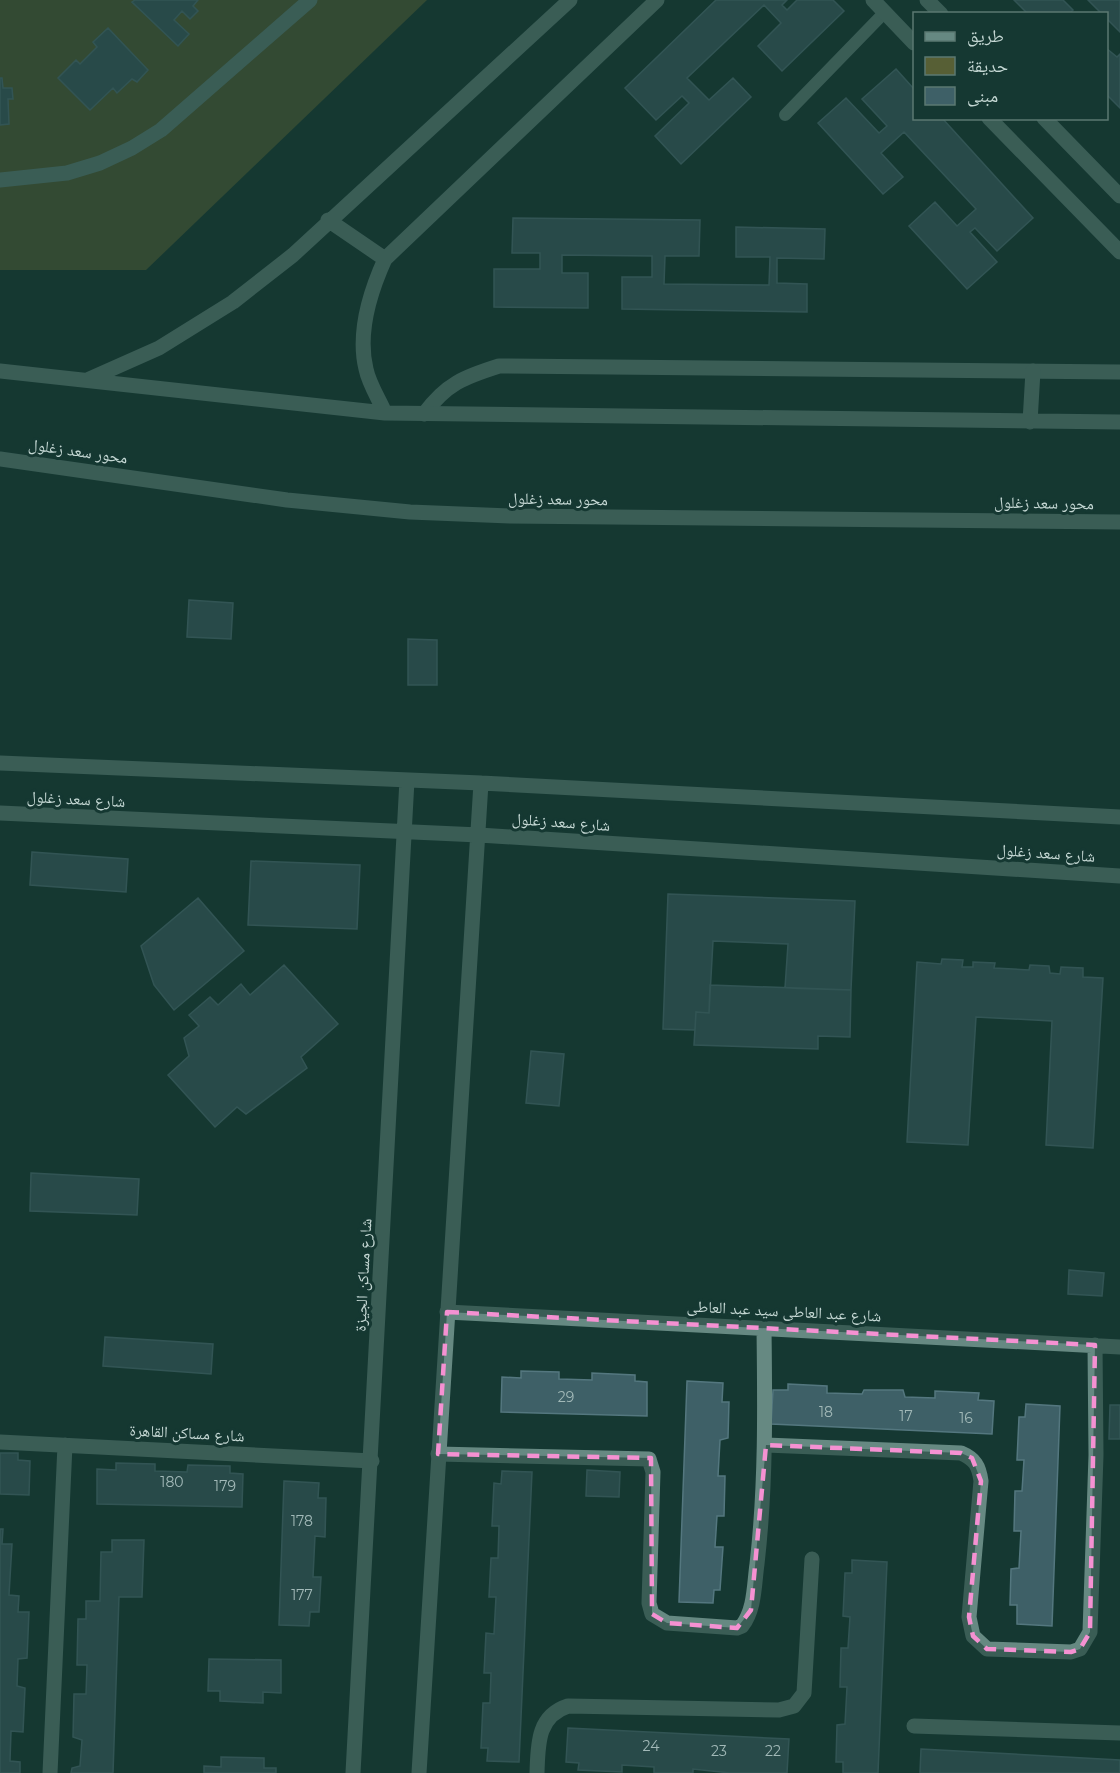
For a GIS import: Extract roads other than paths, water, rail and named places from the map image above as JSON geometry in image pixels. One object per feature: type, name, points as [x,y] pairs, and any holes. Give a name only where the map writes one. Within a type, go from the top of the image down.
[{"type":"street","points":[[0,180],[67,173],[100,163],[132,148],[161,130],[310,0]]},
{"type":"street","points":[[86,381],[159,348],[232,302],[293,255],[328,220],[570,0]]},
{"type":"street","points":[[385,413],[366,369],[363,331],[372,290],[385,259],[657,0]]},
{"type":"street","points":[[873,0],[913,40]]},
{"type":"street","points":[[927,0],[939,12]]},
{"type":"street","points":[[991,120],[1120,252]]},
{"type":"street","points":[[1046,120],[1120,196]]},
{"type":"street","points":[[328,220],[385,259]]},
{"type":"street","points":[[424,414],[438,395],[462,378],[499,366],[1120,372]]},
{"type":"street","points":[[0,371],[385,413],[1120,422]]},
{"type":"street","points":[[1030,422],[1033,371]]},
{"type":"street","name":"محور سعد زغلول","points":[[0,459],[287,500],[410,512],[510,516],[1120,522]]},
{"type":"street","name":"شارع سعد زغلول","points":[[0,763],[480,783],[1120,817]]},
{"type":"street","name":"شارع مساكن الجيزة","points":[[353,1773],[372,1461],[407,780]]},
{"type":"street","points":[[419,1773],[479,835],[480,783]]},
{"type":"street","name":"شارع سعد زغلول","points":[[0,813],[479,835],[1120,876]]},
{"type":"street","name":"شارع عبد العاطى سيد عبد العاطى","points":[[447,1312],[1120,1347]]},
{"type":"street","points":[[438,1454],[650,1460],[653,1472],[649,1603],[652,1614],[667,1623],[737,1628],[742,1626],[751,1610],[761,1530],[766,1445],[764,1328]]},
{"type":"street","points":[[766,1445],[961,1453],[972,1458],[979,1468],[981,1481],[969,1617],[973,1636],[987,1649],[1071,1652],[1080,1649],[1090,1632],[1096,1455],[1095,1346]]},
{"type":"street","name":"شارع مساكن القاهرة","points":[[0,1442],[372,1461]]},
{"type":"street","points":[[50,1773],[65,1445]]},
{"type":"street","points":[[537,1773],[542,1728],[554,1713],[568,1706],[779,1710],[794,1706],[804,1693],[812,1559]]},
{"type":"street","points":[[914,1726],[1120,1733]]},
{"type":"lane","points":[[785,115],[885,12]]}]
